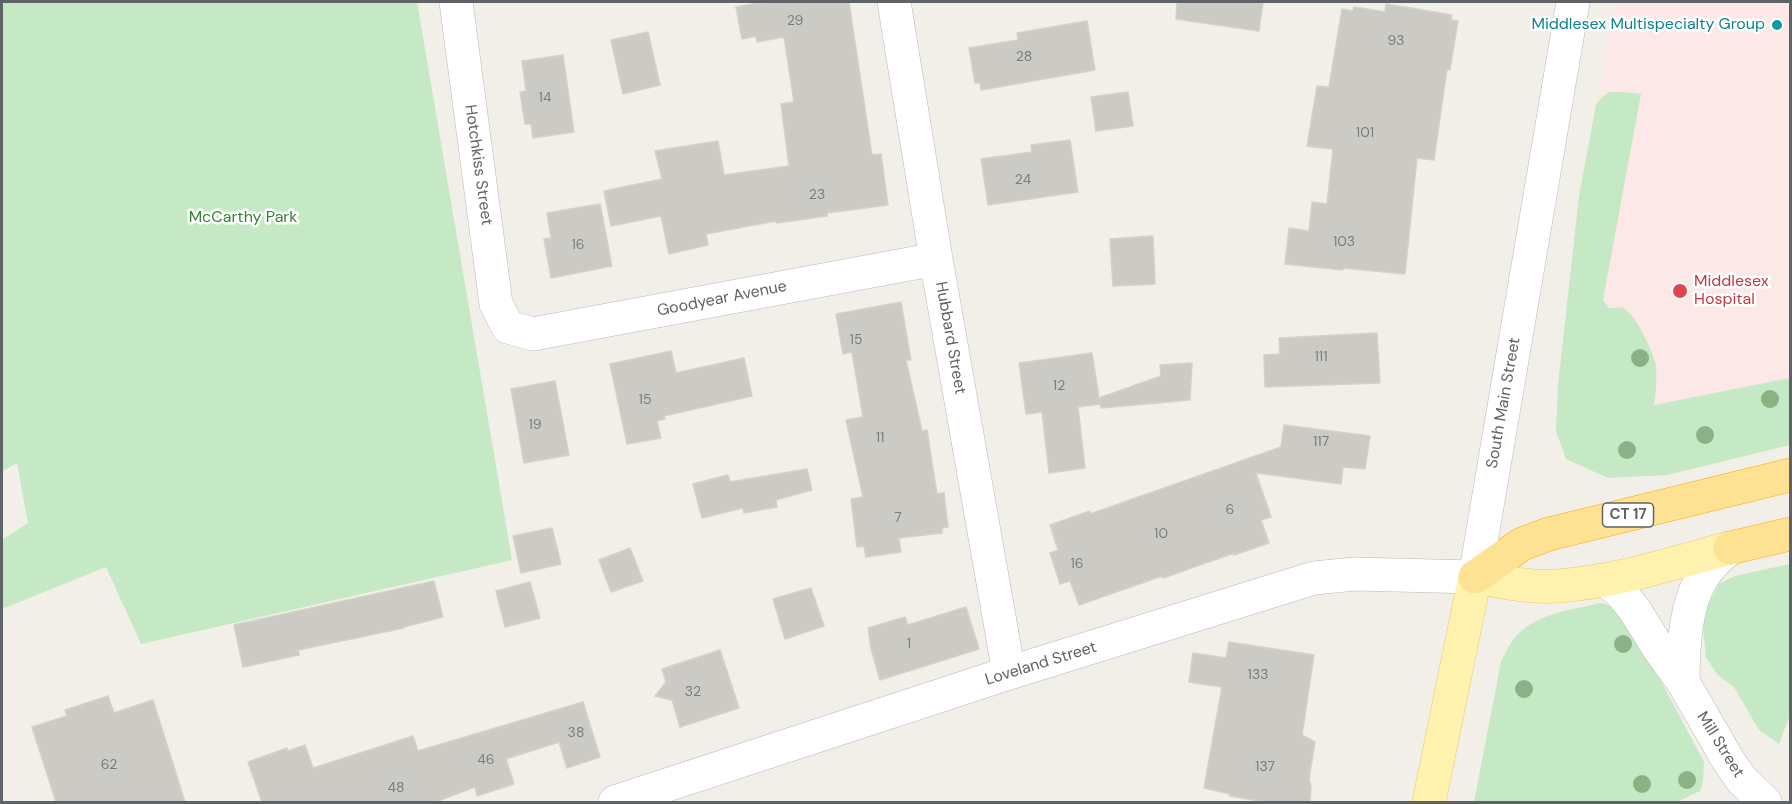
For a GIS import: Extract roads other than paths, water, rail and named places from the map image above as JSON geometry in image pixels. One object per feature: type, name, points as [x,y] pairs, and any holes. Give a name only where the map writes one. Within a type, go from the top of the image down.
[{"type":"highway","name":"CT 17","points":[[1475,577],[1522,544],[1549,534],[1791,475]]},
{"type":"highway","points":[[1730,548],[1791,534]]},
{"type":"main road","points":[[1475,577],[1516,585],[1557,586],[1606,580],[1730,548]]},
{"type":"main road","name":"South Main Street","points":[[1429,802],[1475,577]]},
{"type":"street","name":"Hotchkiss Street","points":[[456,2],[496,304],[508,327]]},
{"type":"street","name":"Hubbard Street","points":[[894,2],[936,259],[1009,673]]},
{"type":"street","name":"South Main Street","points":[[1475,577],[1573,2]]},
{"type":"street","name":"Goodyear Avenue","points":[[508,327],[532,334],[936,259]]},
{"type":"street","points":[[1683,682],[1685,644],[1693,594],[1713,562],[1730,548]]},
{"type":"street","name":"Loveland Street","points":[[615,802],[1009,673],[1314,578],[1355,574],[1475,577]]},
{"type":"street","name":"Mill Street","points":[[1606,580],[1634,609],[1683,682],[1741,779],[1765,802]]},
{"type":"place","name":"Middlesex Multispecialty Group","points":[[1777,25]]},
{"type":"place","name":"Middlesex Hospital","points":[[1680,291]]},
{"type":"park label","name":"McCarthy Park","points":[[243,218]]}]
